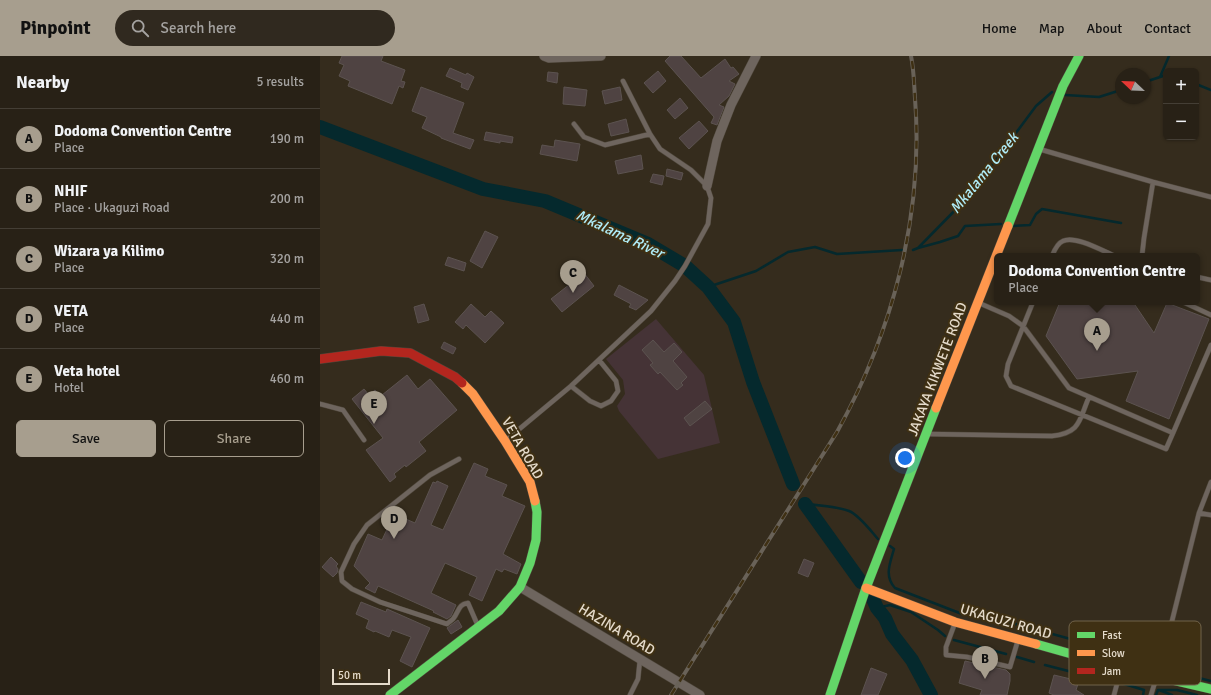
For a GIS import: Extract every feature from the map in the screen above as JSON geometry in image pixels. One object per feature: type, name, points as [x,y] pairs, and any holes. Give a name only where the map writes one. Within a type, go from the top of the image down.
[{"type":"street","points":[[544,56],[549,58],[601,56]]},
{"type":"street","points":[[706,186],[717,141],[731,106],[756,56]]},
{"type":"street","name":"JAKAYA KIKWETE ROAD","points":[[999,253],[1063,86],[1079,56]]},
{"type":"street","name":"JAKAYA KIKWETE ROAD","points":[[832,693],[866,588],[978,303],[994,266]]},
{"type":"street","name":"VETA ROAD","points":[[320,359],[381,350],[410,353],[455,377],[473,394],[505,441],[530,482],[538,512],[536,540],[530,563],[520,586],[499,610],[390,695]]},
{"type":"street","name":"HAZINA ROAD","points":[[520,586],[700,695]]},
{"type":"street","name":"UKAGUZI ROAD","points":[[866,588],[955,622],[1069,654]]},
{"type":"street","name":"UKAGUZI ROAD","points":[[1194,685],[1211,689]]},
{"type":"lane","points":[[505,441],[571,386],[651,310],[675,281],[685,266],[708,224],[711,198],[706,186],[691,170],[660,149],[650,134],[623,81]]},
{"type":"lane","points":[[574,124],[584,136],[606,145],[650,134]]},
{"type":"lane","points":[[1038,149],[1152,182],[1211,197]]},
{"type":"lane","points":[[1142,253],[1152,182]]},
{"type":"lane","points":[[1053,253],[1063,241],[1074,239],[1107,253]]},
{"type":"lane","points":[[1200,278],[1211,280]]},
{"type":"lane","points":[[978,303],[1010,316],[1023,326],[1069,388],[1173,433]]},
{"type":"lane","points":[[1032,305],[1008,364],[1006,376],[1011,386],[1166,449],[1211,345]]},
{"type":"lane","points":[[1189,305],[1211,315]]},
{"type":"lane","points":[[571,386],[595,404],[601,406],[611,400],[618,391],[616,380],[599,360]]},
{"type":"lane","points":[[926,434],[1063,435],[1073,431],[1082,415],[1089,397]]},
{"type":"lane","points":[[320,404],[343,410],[364,440]]},
{"type":"lane","points":[[459,459],[430,475],[367,525],[349,554],[341,572],[342,580],[352,589],[380,602],[447,624],[453,619],[460,606],[463,603],[468,602],[478,626]]},
{"type":"lane","points":[[1172,621],[1199,513],[1211,482]]},
{"type":"lane","points":[[1199,513],[1211,515]]},
{"type":"lane","points":[[955,622],[946,647],[946,655],[966,657],[1010,667],[1018,640]]},
{"type":"lane","points":[[630,695],[638,679],[640,659]]},
{"type":"lane","points":[[1114,695],[1117,685]]},
{"type":"lane","points":[[1151,695],[1154,685]]},
{"type":"shaded area","points":[[656,319],[704,375],[720,443],[658,459],[619,411],[617,406],[625,394],[623,380],[606,359]]},
{"type":"building","points":[[342,56],[383,56],[381,61],[405,70],[401,81],[405,82],[403,88],[399,86],[392,104],[348,86],[350,81],[339,76],[344,65],[339,63]]},
{"type":"building","points":[[670,56],[681,56],[701,78],[725,59],[731,68],[733,67],[739,74],[729,81],[735,84],[729,96],[719,105],[724,107],[717,125],[711,123],[714,117],[665,61]]},
{"type":"building","points":[[450,68],[466,75],[467,73],[474,77],[468,90],[461,87],[462,83],[446,76]]},
{"type":"building","points":[[658,71],[666,81],[653,93],[644,83]]},
{"type":"building","points":[[548,72],[558,73],[557,83],[547,81]]},
{"type":"building","points":[[421,87],[464,103],[453,133],[474,140],[470,149],[441,138],[422,128],[427,117],[412,111]]},
{"type":"building","points":[[564,87],[587,90],[585,106],[563,104]]},
{"type":"building","points":[[620,87],[622,100],[605,104],[602,91]]},
{"type":"building","points":[[680,98],[688,108],[675,119],[667,110]]},
{"type":"building","points":[[626,119],[629,132],[611,136],[608,124]]},
{"type":"building","points":[[699,121],[708,131],[689,149],[679,138]]},
{"type":"building","points":[[486,132],[513,137],[512,143],[500,141],[500,143],[484,140]]},
{"type":"building","points":[[555,140],[580,144],[577,161],[540,154],[542,145],[554,147]]},
{"type":"building","points":[[641,155],[643,169],[618,174],[615,161]]},
{"type":"building","points":[[667,169],[683,173],[681,180],[666,176]]},
{"type":"building","points":[[653,174],[664,176],[662,185],[650,182]]},
{"type":"building","points":[[485,231],[498,237],[482,268],[470,261]]},
{"type":"building","points":[[448,257],[466,263],[464,271],[445,265]]},
{"type":"building","points":[[572,263],[583,268],[580,275],[569,270]]},
{"type":"building","points":[[584,273],[594,286],[562,312],[551,299]]},
{"type":"building","points":[[619,285],[648,300],[636,310],[629,307],[631,304],[614,295]]},
{"type":"building","points":[[424,304],[429,320],[418,323],[414,307]]},
{"type":"building","points":[[471,304],[485,317],[491,311],[504,323],[485,343],[466,325],[463,329],[455,322]]},
{"type":"building","points":[[1059,305],[1135,305],[1154,333],[1166,305],[1172,305],[1209,319],[1169,419],[1126,401],[1138,371],[1077,379],[1046,336]]},
{"type":"building","points":[[653,340],[664,352],[674,343],[682,352],[673,361],[687,377],[681,383],[683,385],[677,390],[660,372],[658,374],[650,365],[653,363],[642,350]]},
{"type":"building","points":[[444,342],[456,348],[453,354],[441,348]]},
{"type":"building","points":[[407,375],[418,389],[430,379],[457,410],[419,442],[426,451],[406,467],[405,465],[395,473],[394,474],[396,477],[390,482],[366,450],[383,438],[352,399],[364,389],[369,395],[375,390],[378,394],[381,393],[382,395]]},
{"type":"building","points":[[705,401],[712,409],[690,426],[684,418]]},
{"type":"building","points":[[474,463],[488,469],[485,476],[507,485],[502,496],[525,506],[503,554],[521,564],[517,574],[504,569],[502,572],[496,569],[482,601],[469,595],[477,577],[445,563],[431,593],[456,605],[451,616],[447,619],[433,612],[434,611],[378,586],[375,593],[365,588],[370,583],[354,566],[368,534],[382,540],[394,514],[415,523],[433,482],[436,483],[437,481],[448,486],[431,525],[443,530]]},
{"type":"building","points":[[331,557],[338,564],[336,566],[338,569],[337,573],[333,577],[322,567]]},
{"type":"building","points":[[804,559],[814,563],[808,577],[798,573]]},
{"type":"building","points":[[361,602],[386,612],[387,609],[430,628],[412,667],[400,661],[411,637],[392,630],[389,637],[366,628],[369,620],[356,614]]},
{"type":"building","points":[[458,620],[462,627],[451,634],[447,628]]},
{"type":"building","points":[[965,661],[1006,670],[1010,674],[1007,695],[980,695],[982,690],[959,683]]},
{"type":"building","points":[[871,668],[887,674],[878,695],[861,695]]},
{"type":"building","points":[[1054,675],[1069,679],[1069,685],[1078,685],[1076,690],[1084,695],[1054,695],[1049,693]]},
{"type":"waterway","points":[[1160,77],[1169,56]]},
{"type":"waterway","name":"Mkalama Creek","points":[[1151,80],[1163,76]]},
{"type":"waterway","name":"Mkalama Creek","points":[[1199,85],[1211,90]]},
{"type":"waterway","name":"Mkalama Creek","points":[[913,250],[918,248],[969,196],[1036,106],[1052,92]]},
{"type":"waterway","name":"Mkalama Creek","points":[[1065,95],[1099,97],[1115,92]]},
{"type":"waterway","name":"Mkalama River","points":[[320,127],[483,189],[545,201],[648,244],[685,266],[708,287],[734,322],[753,382],[793,484]]},
{"type":"waterway","points":[[1013,226],[1030,225],[1036,214],[1042,209],[1121,223]]},
{"type":"waterway","points":[[918,248],[958,236],[965,226],[1001,224]]},
{"type":"waterway","name":"Mkalama Creek","points":[[708,287],[756,271],[788,252],[815,247],[837,254],[902,250]]},
{"type":"waterway","points":[[805,504],[822,505],[849,511],[861,520],[878,539]]},
{"type":"waterway","name":"Mkalama River","points":[[805,504],[861,582]]},
{"type":"waterway","points":[[890,546],[894,549],[889,574],[895,588],[962,614],[983,615],[1069,639]]},
{"type":"waterway","name":"Mkalama River","points":[[873,599],[877,608],[885,618],[892,634],[912,660],[931,695]]},
{"type":"waterway","points":[[877,608],[890,605],[911,612],[945,636]]},
{"type":"waterway","points":[[954,640],[1006,654]]},
{"type":"waterway","points":[[1017,657],[1034,662]]},
{"type":"waterway","points":[[1045,665],[1069,671]]},
{"type":"waterway","points":[[1201,678],[1211,681]]},
{"type":"waterway","points":[[1128,685],[1144,690],[1143,695]]},
{"type":"waterway","points":[[1158,690],[1177,690],[1197,695]]},
{"type":"waterway","points":[[1156,695],[1158,690]]},
{"type":"waterway","points":[[1159,690],[1172,695]]},
{"type":"railway","points":[[671,695],[837,432],[857,393],[874,354],[889,313],[909,228],[917,142],[914,77],[911,56]]},
{"type":"traffic: fast","points":[[1008,226],[1063,86],[1079,56]]},
{"type":"traffic: fast","points":[[830,695],[866,588],[936,408]]},
{"type":"traffic: fast","points":[[390,695],[499,611],[520,587],[530,563],[536,540],[537,512],[535,501]]},
{"type":"traffic: fast","points":[[1036,644],[1069,653]]},
{"type":"traffic: fast","points":[[1194,685],[1211,689]]},
{"type":"traffic: slow","points":[[997,253],[1008,226]]},
{"type":"traffic: slow","points":[[936,408],[994,261]]},
{"type":"traffic: slow","points":[[462,383],[473,394],[505,441],[530,482],[535,501]]},
{"type":"traffic: slow","points":[[866,588],[955,622],[1036,644]]},
{"type":"traffic: jam","points":[[320,359],[381,351],[410,353],[455,377],[462,383]]},
{"type":"place","name":"Wizara ya Kilimo","points":[[573,293]]},
{"type":"place","name":"Dodoma Convention Centre","points":[[1097,351]]},
{"type":"place","name":"Veta hotel","points":[[374,424]]},
{"type":"place","name":"VETA","points":[[394,539]]},
{"type":"place","name":"NHIF","points":[[985,679]]}]
